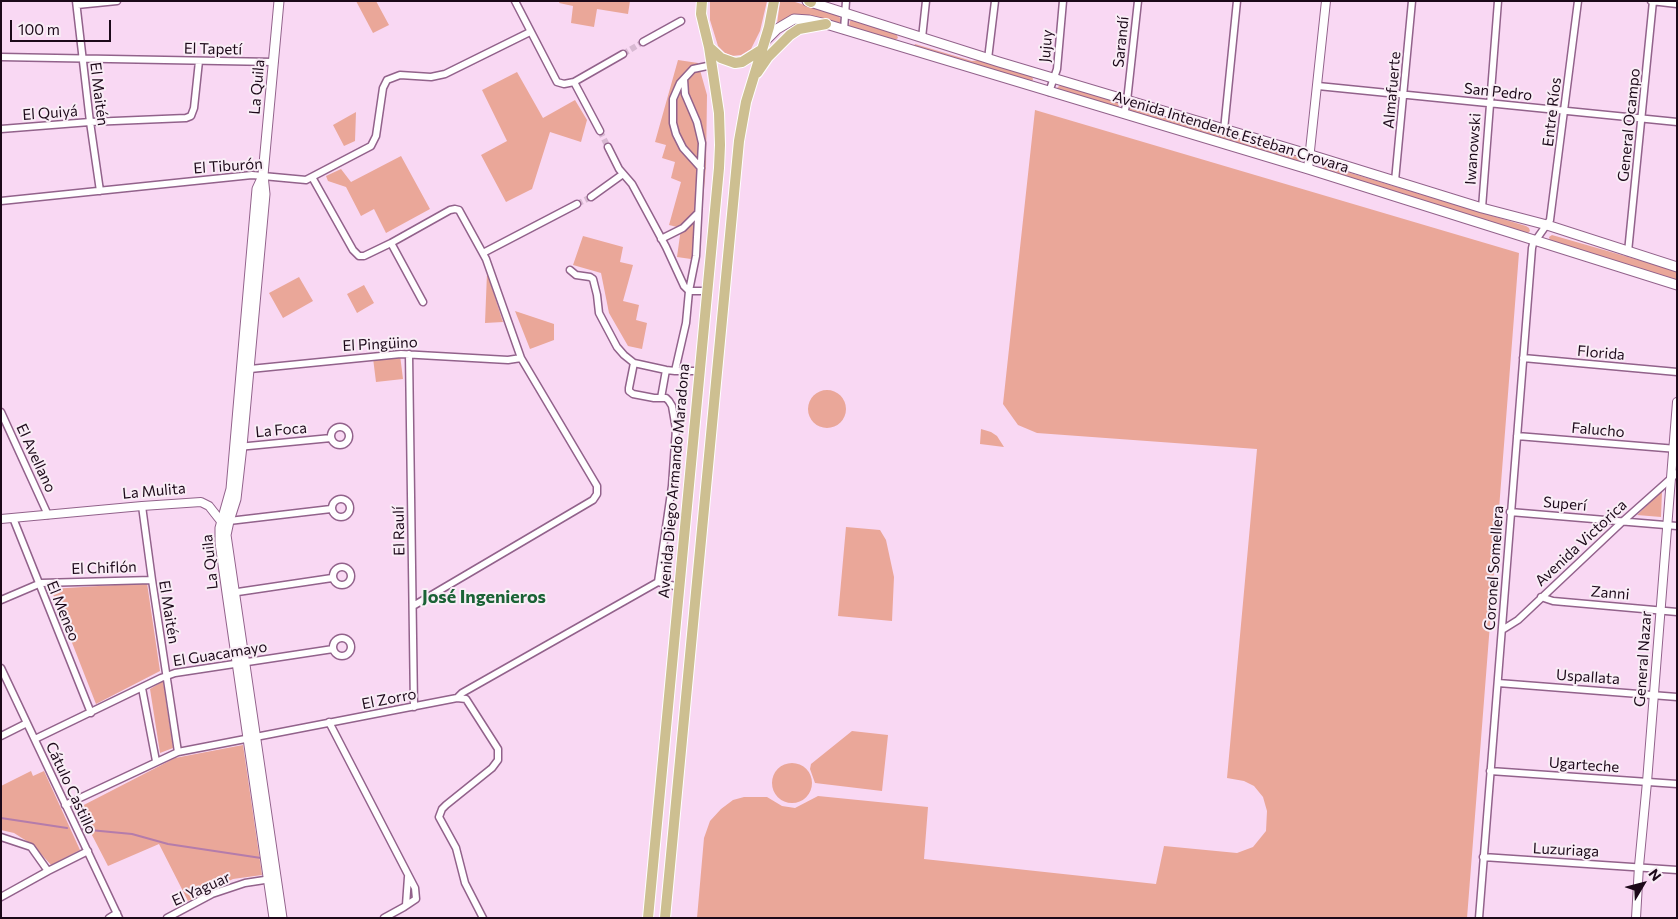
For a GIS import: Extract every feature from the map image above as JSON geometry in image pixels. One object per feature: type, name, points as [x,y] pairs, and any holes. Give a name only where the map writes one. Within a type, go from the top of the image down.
[{"type":"main road","name":"La Quila","points":[[274,918],[272,879],[231,593],[225,520],[236,499],[238,447],[257,189],[263,175],[279,1]]},
{"type":"main road","points":[[695,1],[701,14]]},
{"type":"main road","name":"Avenida Diego Armando Maradona","points":[[648,918],[708,291],[720,145],[718,108],[712,65],[701,14],[702,1]]},
{"type":"main road","name":"Avenida Diego Armando Maradona","points":[[665,918],[736,169],[742,119],[751,83],[763,52],[774,1]]},
{"type":"main road","name":"Avenida Intendente Esteban Crovara","points":[[809,2],[1127,101],[1311,154],[1482,208],[1547,225],[1677,267]]},
{"type":"main road","name":"Avenida Intendente Esteban Crovara","points":[[763,52],[777,29],[794,19],[826,24],[1308,169],[1677,285]]},
{"type":"main road","points":[[709,47],[721,58],[735,63],[742,62],[763,52],[799,29],[826,24]]},
{"type":"main road","name":"La Quila","points":[[272,879],[282,918]]},
{"type":"street","points":[[76,3],[117,1]]},
{"type":"street","points":[[515,1],[555,79],[564,84],[574,82],[623,54]]},
{"type":"street","points":[[844,30],[846,1]]},
{"type":"street","points":[[922,38],[926,1]]},
{"type":"street","points":[[988,58],[995,1]]},
{"type":"street","name":"Jujuy","points":[[1049,92],[1057,69],[1063,1]]},
{"type":"street","name":"Sarandí","points":[[1124,114],[1138,1]]},
{"type":"street","points":[[1224,130],[1237,1]]},
{"type":"street","points":[[1308,169],[1326,1]]},
{"type":"street","name":"Almafuerte","points":[[1395,181],[1412,1]]},
{"type":"street","name":"Iwanowski","points":[[1482,208],[1498,1]]},
{"type":"street","name":"Entre Ríos","points":[[1547,225],[1550,220],[1565,112],[1578,1]]},
{"type":"street","points":[[1653,1],[1677,4]]},
{"type":"street","name":"General Ocampo","points":[[1628,252],[1653,1]]},
{"type":"street","name":"El Maitén","points":[[76,3],[100,191]]},
{"type":"street","points":[[643,42],[681,21]]},
{"type":"street","name":"El Tiburón","points":[[1,201],[263,175],[303,181],[371,146],[376,136],[383,88],[387,80],[400,75],[431,77],[445,74],[530,32]]},
{"type":"street","name":"El Tapetí","points":[[1,57],[274,62]]},
{"type":"street","name":"El Quiyá","points":[[1,129],[90,122],[186,118],[191,116],[194,108],[199,61]]},
{"type":"street","points":[[701,168],[683,148],[673,122],[673,100],[675,92],[684,79],[697,67],[712,65]]},
{"type":"street","points":[[675,371],[686,323],[689,291],[696,256],[702,140],[697,122],[685,94],[684,79]]},
{"type":"street","points":[[574,82],[600,131]]},
{"type":"street","name":"San Pedro","points":[[1318,86],[1677,122]]},
{"type":"street","points":[[608,147],[619,169],[632,184],[684,286],[689,291],[708,291]]},
{"type":"street","points":[[591,197],[623,174]]},
{"type":"street","points":[[312,177],[356,254],[364,256],[450,210],[455,209],[462,214],[483,253],[521,358],[597,486],[595,498],[413,606]]},
{"type":"street","points":[[483,253],[577,204]]},
{"type":"street","points":[[661,239],[683,228],[698,213]]},
{"type":"street","name":"Coronel Somellera","points":[[1479,918],[1532,248],[1547,225]]},
{"type":"street","points":[[391,243],[423,302]]},
{"type":"street","points":[[570,270],[576,275],[593,279],[597,295],[598,313],[617,347],[634,363],[666,370],[700,371]]},
{"type":"street","name":"El Pingüino","points":[[245,370],[409,354],[508,360],[521,358]]},
{"type":"street","name":"El Raulí","points":[[409,354],[414,707]]},
{"type":"street","name":"Florida","points":[[1523,358],[1677,372]]},
{"type":"street","points":[[634,363],[630,391],[633,394],[666,398],[672,406],[676,437],[672,486],[658,582]]},
{"type":"street","points":[[661,398],[666,370]]},
{"type":"street","name":"General Nazar","points":[[1636,918],[1666,525],[1670,478],[1675,449],[1677,402]]},
{"type":"street","name":"El Avellano","points":[[1,412],[48,514]]},
{"type":"street","name":"Falucho","points":[[1517,436],[1675,449]]},
{"type":"street","name":"La Foca","points":[[238,447],[332,438]]},
{"type":"street","name":"Avenida Victorica","points":[[1502,630],[1518,620],[1677,473]]},
{"type":"street","name":"La Mulita","points":[[1,519],[201,502],[209,506],[218,518],[225,520]]},
{"type":"street","name":"El Maitén","points":[[142,506],[178,752]]},
{"type":"street","points":[[225,520],[331,509]]},
{"type":"street","name":"Superí","points":[[1510,512],[1677,526]]},
{"type":"street","name":"El Meneo","points":[[13,518],[91,713]]},
{"type":"street","points":[[231,593],[332,578]]},
{"type":"street","name":"El Chiflón","points":[[1,600],[46,582],[152,580]]},
{"type":"street","points":[[457,698],[462,693],[658,582],[679,587]]},
{"type":"street","name":"Zanni","points":[[1541,597],[1553,601],[1677,612]]},
{"type":"street","name":"El Guacamayo","points":[[35,739],[167,675],[333,649]]},
{"type":"street","name":"Cátulo Castillo","points":[[1,668],[118,916]]},
{"type":"street","name":"Uspallata","points":[[1498,683],[1677,697]]},
{"type":"street","points":[[142,688],[156,761]]},
{"type":"street","points":[[457,698],[466,699],[470,702],[499,753],[498,760],[492,768],[446,805],[439,817],[456,848],[465,882],[483,918]]},
{"type":"street","name":"El Zorro","points":[[65,805],[178,752],[457,698]]},
{"type":"street","points":[[329,722],[408,875],[406,905],[384,918]]},
{"type":"street","points":[[1,736],[27,723]]},
{"type":"street","name":"Ugarteche","points":[[1490,772],[1677,784]]},
{"type":"street","points":[[1,837],[30,847],[48,871]]},
{"type":"street","points":[[1,897],[48,871],[88,852]]},
{"type":"street","name":"Luzuriaga","points":[[1483,858],[1639,866],[1677,870]]},
{"type":"street","name":"El Yaguar","points":[[167,918],[212,894],[246,883],[272,879]]},
{"type":"street","points":[[109,918],[118,916]]},
{"type":"shaded area","points":[[356,1],[376,1],[389,25],[373,33]]},
{"type":"shaded area","points":[[560,1],[630,1],[628,14],[597,9],[594,27],[571,23],[573,6],[559,3]]},
{"type":"shaded area","points":[[710,1],[767,1],[760,31],[751,49],[741,55],[732,56],[725,53],[718,46],[710,20]]},
{"type":"shaded area","points":[[780,1],[792,1],[839,16],[841,21],[838,24],[794,16],[777,24]]},
{"type":"shaded area","points":[[850,21],[896,33],[898,38],[894,41],[849,26]]},
{"type":"shaded area","points":[[915,44],[972,61],[982,60],[1031,75],[1033,79],[1032,82],[914,46]]},
{"type":"shaded area","points":[[678,60],[698,63],[707,95],[706,166],[698,260],[677,257],[681,228],[669,225],[681,182],[671,178],[675,162],[662,158],[666,145],[655,142]]},
{"type":"shaded area","points":[[517,72],[543,118],[575,100],[587,120],[581,142],[550,132],[532,189],[506,202],[481,155],[507,141],[482,90]]},
{"type":"shaded area","points":[[1063,85],[1117,102],[1119,106],[1118,108],[1057,88]]},
{"type":"shaded area","points":[[1130,108],[1239,139],[1298,157],[1302,160],[1297,162],[1131,115],[1127,110]]},
{"type":"shaded area","points":[[1035,110],[1519,253],[1467,918],[697,918],[704,838],[710,821],[733,800],[744,797],[767,797],[782,806],[795,808],[818,796],[928,807],[924,859],[1156,884],[1164,846],[1237,853],[1253,847],[1266,831],[1267,811],[1263,797],[1254,786],[1244,781],[1227,778],[1257,449],[1037,433],[1018,425],[1003,404]]},
{"type":"shaded area","points":[[356,112],[355,141],[344,146],[333,125]]},
{"type":"shaded area","points":[[401,156],[430,209],[386,233],[374,209],[361,216],[346,187],[328,181],[326,176],[341,169],[351,182]]},
{"type":"shaded area","points":[[1324,165],[1526,226],[1530,231],[1527,234],[1322,171]]},
{"type":"shaded area","points":[[1552,235],[1677,271],[1677,280],[1553,244],[1549,237]]},
{"type":"shaded area","points":[[583,236],[623,247],[620,262],[633,265],[623,301],[639,305],[636,320],[647,323],[642,349],[628,346],[609,313],[601,273],[573,265]]},
{"type":"shaded area","points":[[487,273],[503,322],[485,323]]},
{"type":"shaded area","points":[[299,277],[313,301],[283,318],[269,293]]},
{"type":"shaded area","points":[[364,285],[374,303],[357,313],[347,294]]},
{"type":"shaded area","points":[[515,311],[554,324],[554,340],[530,349]]},
{"type":"shaded area","points":[[400,355],[403,379],[376,382],[373,358]]},
{"type":"shaded area","points":[[827,390],[841,395],[846,409],[841,423],[827,428],[813,423],[808,409],[813,395]]},
{"type":"shaded area","points":[[981,429],[997,436],[1004,447],[980,444]]},
{"type":"shaded area","points":[[1662,491],[1661,517],[1637,515]]},
{"type":"shaded area","points":[[846,527],[880,530],[886,540],[894,577],[892,621],[838,616]]},
{"type":"shaded area","points":[[147,583],[160,671],[96,704],[51,589]]},
{"type":"shaded area","points":[[163,681],[173,748],[160,753],[150,689]]},
{"type":"shaded area","points":[[852,731],[888,735],[882,791],[815,783],[810,769],[811,764]]},
{"type":"shaded area","points":[[243,745],[262,875],[233,879],[188,901],[159,844],[108,866],[78,808],[175,758]]},
{"type":"shaded area","points":[[792,763],[806,769],[812,783],[806,797],[792,803],[778,797],[772,783],[778,769]]},
{"type":"shaded area","points":[[31,771],[33,776],[44,771],[80,850],[51,865],[33,845],[14,833],[1,830],[1,786]]},
{"type":"waterway","points":[[1,818],[67,828]]},
{"type":"waterway","points":[[79,829],[132,834],[168,844],[261,858]]},
{"type":"tunnel","points":[[623,54],[643,42]]},
{"type":"tunnel","points":[[600,131],[608,147]]},
{"type":"tunnel","points":[[577,204],[591,197]]},
{"type":"district","name":"José Ingenieros","points":[[484,597]]}]
